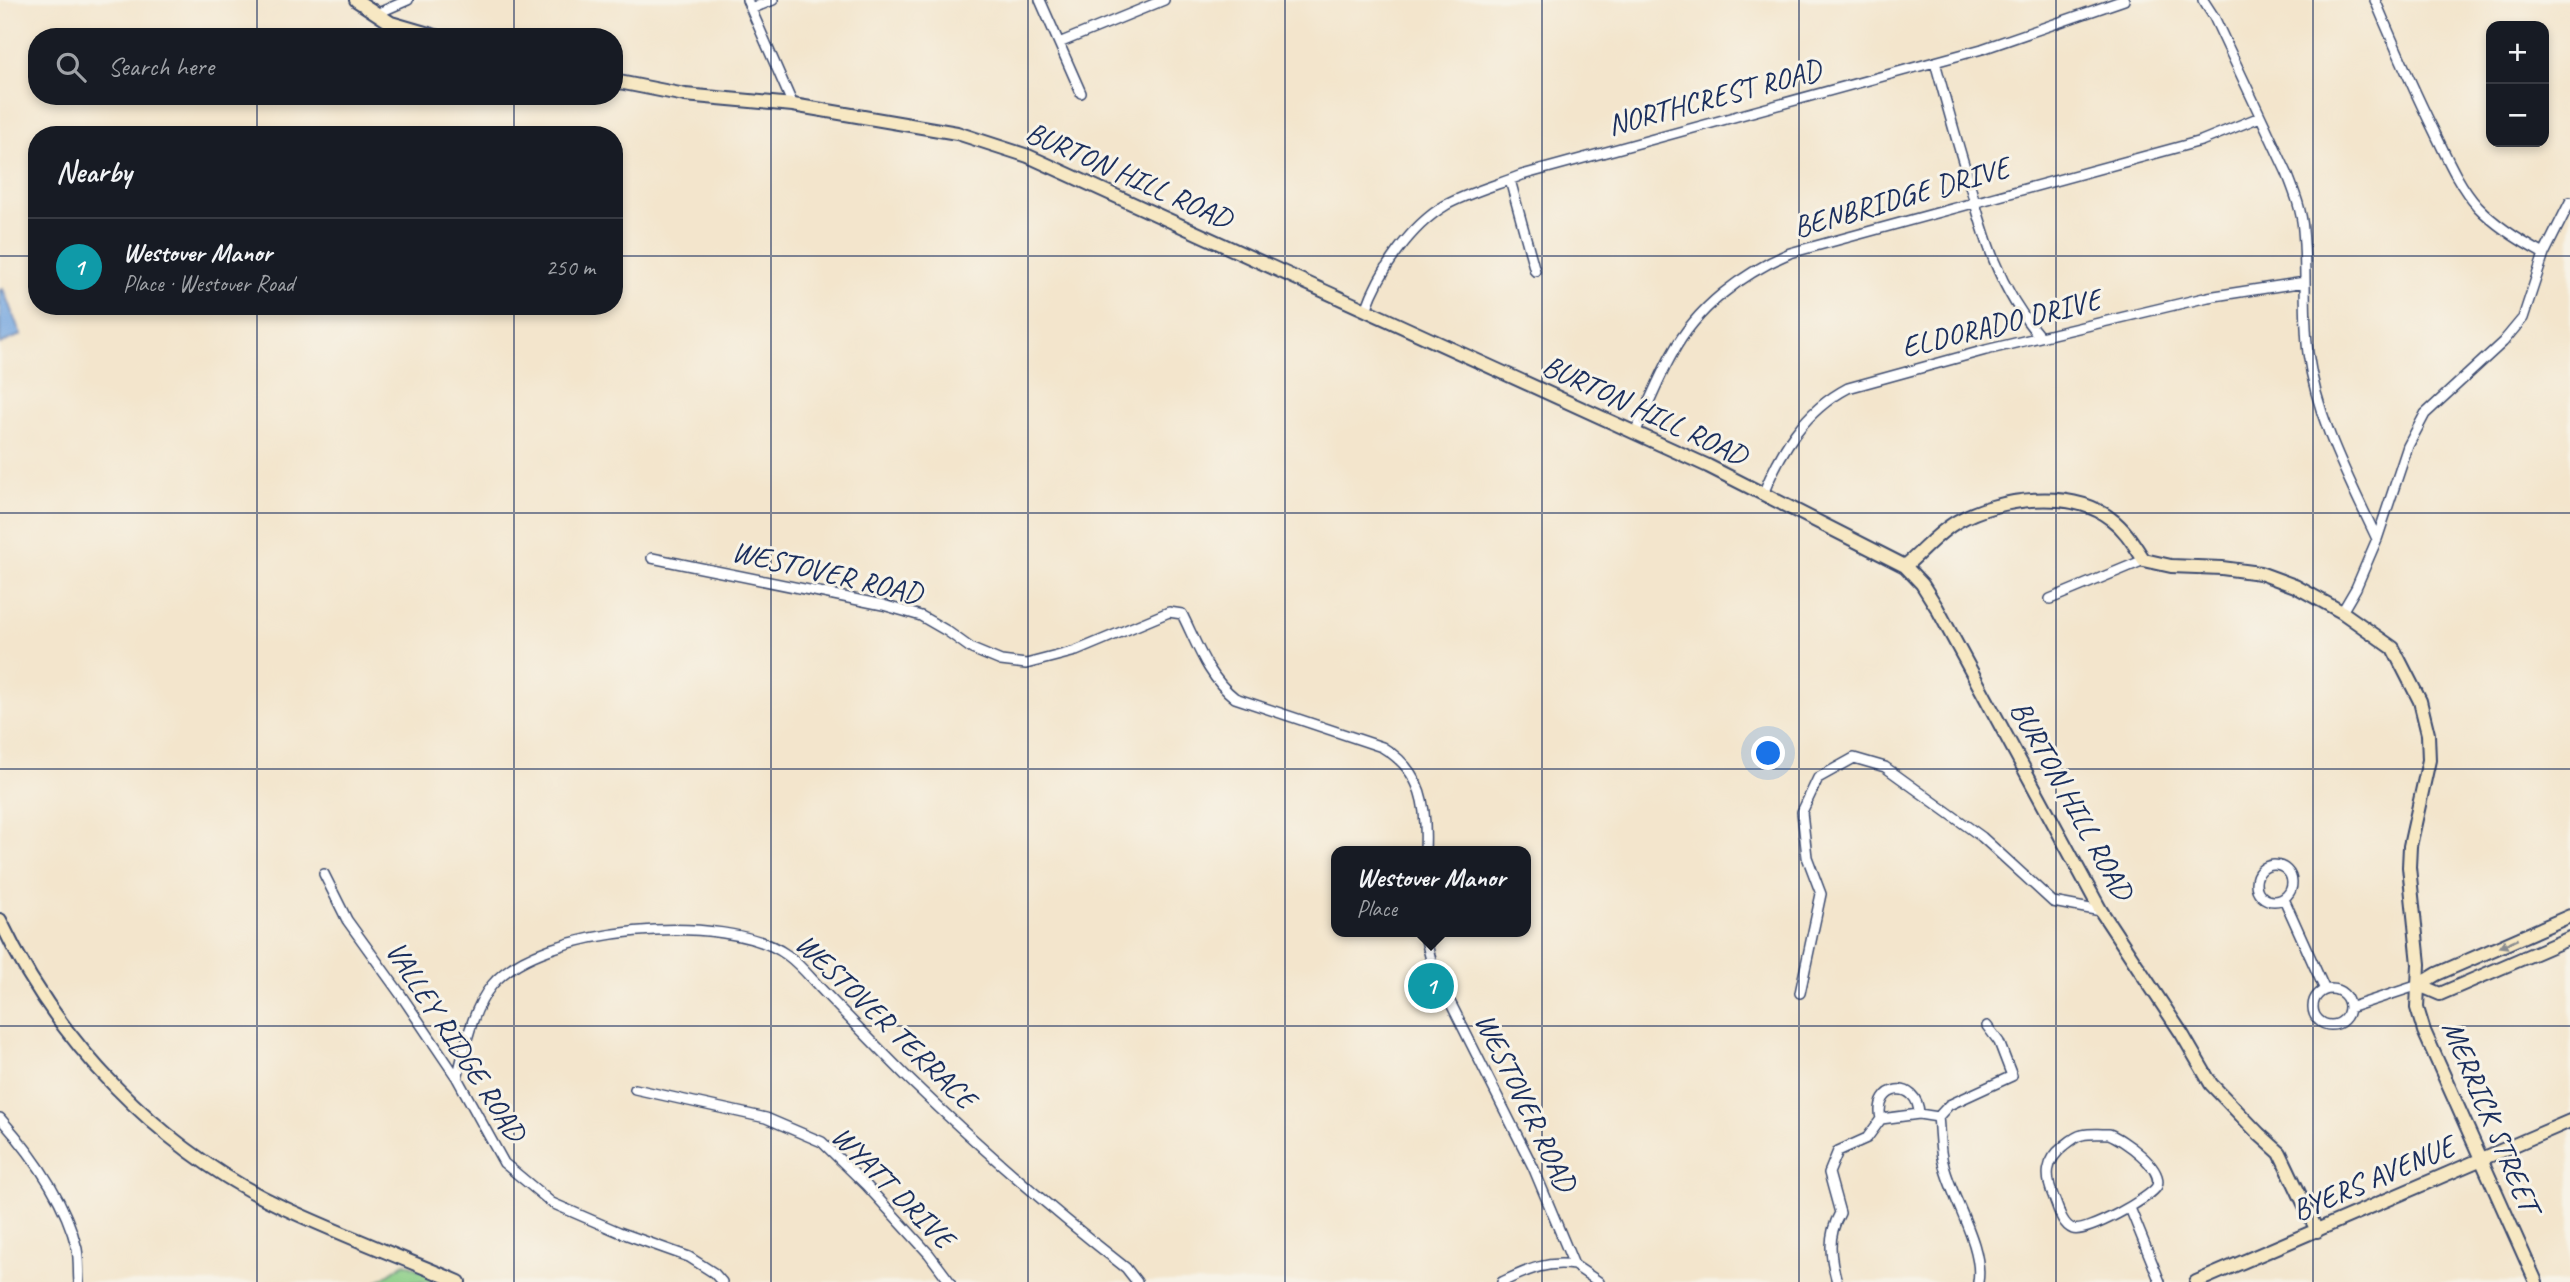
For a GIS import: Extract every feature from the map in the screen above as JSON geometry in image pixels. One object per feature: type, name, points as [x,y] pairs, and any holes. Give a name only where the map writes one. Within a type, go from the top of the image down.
[{"type":"street","points":[[356,0],[391,23],[408,28]]},
{"type":"street","points":[[376,14],[408,0]]},
{"type":"street","points":[[773,0],[749,5],[793,105]]},
{"type":"street","points":[[1040,0],[1081,93]]},
{"type":"street","points":[[1059,43],[1164,0]]},
{"type":"street","name":"NORTHCREST ROAD","points":[[1366,310],[1382,273],[1421,226],[1444,206],[1510,180],[1982,49],[2124,0]]},
{"type":"street","points":[[2203,0],[2214,17],[2287,173],[2296,199],[2303,227],[2308,352],[2317,401],[2344,474],[2377,539]]},
{"type":"street","points":[[2375,0],[2409,81],[2454,173],[2477,206],[2516,238],[2544,254]]},
{"type":"street","points":[[1935,62],[1982,231],[2002,282],[2040,337]]},
{"type":"street","name":"BURTON HILL ROAD","points":[[623,83],[685,95],[793,105],[957,133],[1028,156],[1635,433],[1905,566],[1922,584],[1937,608],[2101,911],[2182,1034],[2211,1084],[2259,1135],[2280,1153],[2317,1231]]},
{"type":"street","name":"BENBRIDGE DRIVE","points":[[1635,433],[1677,346],[1702,312],[1724,292],[1770,262],[1790,253],[1974,201],[2202,141],[2260,117]]},
{"type":"street","points":[[1510,180],[1535,271]]},
{"type":"street","points":[[2342,612],[2356,588],[2377,539],[2408,446],[2425,414],[2503,342],[2523,318],[2544,254],[2570,201]]},
{"type":"street","name":"ELDORADO DRIVE","points":[[1763,494],[1777,460],[1793,436],[1806,420],[1833,396],[1848,388],[2040,337],[2208,297],[2305,282]]},
{"type":"street","points":[[1905,566],[1959,520],[1995,506],[2029,500],[2058,500],[2095,510],[2110,518],[2127,534],[2144,560],[2050,598]]},
{"type":"street","name":"WESTOVER ROAD","points":[[652,558],[883,605],[921,616],[972,649],[1001,662],[1026,664],[1060,656],[1169,612],[1182,614],[1220,687],[1235,698],[1382,747],[1399,757],[1412,774],[1423,798],[1425,846]]},
{"type":"street","name":"MERRICK STREET","points":[[2144,560],[2171,566],[2260,573],[2295,586],[2342,612],[2393,648],[2420,701],[2428,734],[2429,760],[2410,857],[2419,985],[2417,1008],[2424,1031],[2480,1160],[2536,1282]]},
{"type":"street","points":[[1800,993],[1821,894],[1807,857],[1801,812],[1818,778],[1854,758],[1885,767],[1982,837],[2053,902],[2101,911]]},
{"type":"street","points":[[2269,865],[2279,865],[2288,871],[2292,880],[2291,891],[2284,899],[2274,902],[2263,899],[2257,891],[2255,880],[2259,871],[2269,865]]},
{"type":"street","name":"VALLEY RIDGE ROAD","points":[[324,874],[347,920],[457,1078],[504,1163],[552,1203],[619,1232],[689,1257],[715,1273],[722,1282]]},
{"type":"street","points":[[2284,899],[2325,990]]},
{"type":"street","points":[[2349,1008],[2419,985],[2438,974],[2570,916]]},
{"type":"street","points":[[0,919],[16,954],[39,992],[91,1061],[181,1145],[280,1206],[459,1282]]},
{"type":"street","points":[[2552,945],[2570,927]]},
{"type":"street","name":"WESTOVER TERRACE","points":[[457,1078],[484,997],[493,983],[507,971],[540,952],[585,938],[670,929],[746,936],[788,955],[932,1100],[1033,1194],[1126,1268],[1137,1282]]},
{"type":"street","name":"WESTOVER ROAD","points":[[1425,937],[1433,968],[1532,1167],[1574,1265]]},
{"type":"street","points":[[2419,985],[2440,994],[2570,938]]},
{"type":"street","points":[[2325,990],[2336,990],[2346,997],[2349,1008],[2344,1020],[2332,1026],[2319,1022],[2313,1011],[2315,998],[2325,990]]},
{"type":"street","points":[[1938,1116],[1949,1105],[2012,1076],[1999,1042],[1987,1026]]},
{"type":"street","name":"WYATT DRIVE","points":[[635,1089],[766,1118],[822,1142],[929,1254],[950,1282]]},
{"type":"street","points":[[1881,1119],[1881,1100],[1888,1093],[1897,1090],[1914,1096],[1919,1105],[1919,1114]]},
{"type":"street","points":[[1837,1282],[1829,1247],[1833,1224],[1840,1213],[1829,1172],[1838,1151],[1867,1138],[1881,1119],[1919,1114],[1938,1116]]},
{"type":"street","points":[[1938,1116],[1943,1164],[1971,1237],[1979,1265],[1979,1282]]},
{"type":"street","points":[[0,1118],[34,1159],[58,1201],[78,1252],[79,1282]]},
{"type":"street","name":"BYERS AVENUE","points":[[2196,1282],[2211,1279],[2570,1121]]},
{"type":"street","points":[[2109,1134],[2124,1140],[2158,1177],[2157,1185],[2149,1196],[2130,1208],[2083,1230],[2073,1229],[2065,1222],[2047,1181],[2052,1156],[2081,1135],[2109,1134]]},
{"type":"street","points":[[2130,1208],[2160,1282]]},
{"type":"street","points":[[1502,1282],[1539,1265],[1561,1263],[1574,1265],[1599,1282]]},
{"type":"green space","points":[[405,1263],[447,1282],[377,1282]]},
{"type":"water","points":[[3,289],[21,335],[0,344],[0,290]]},
{"type":"place","name":"Westover Manor","points":[[1431,986]]}]
